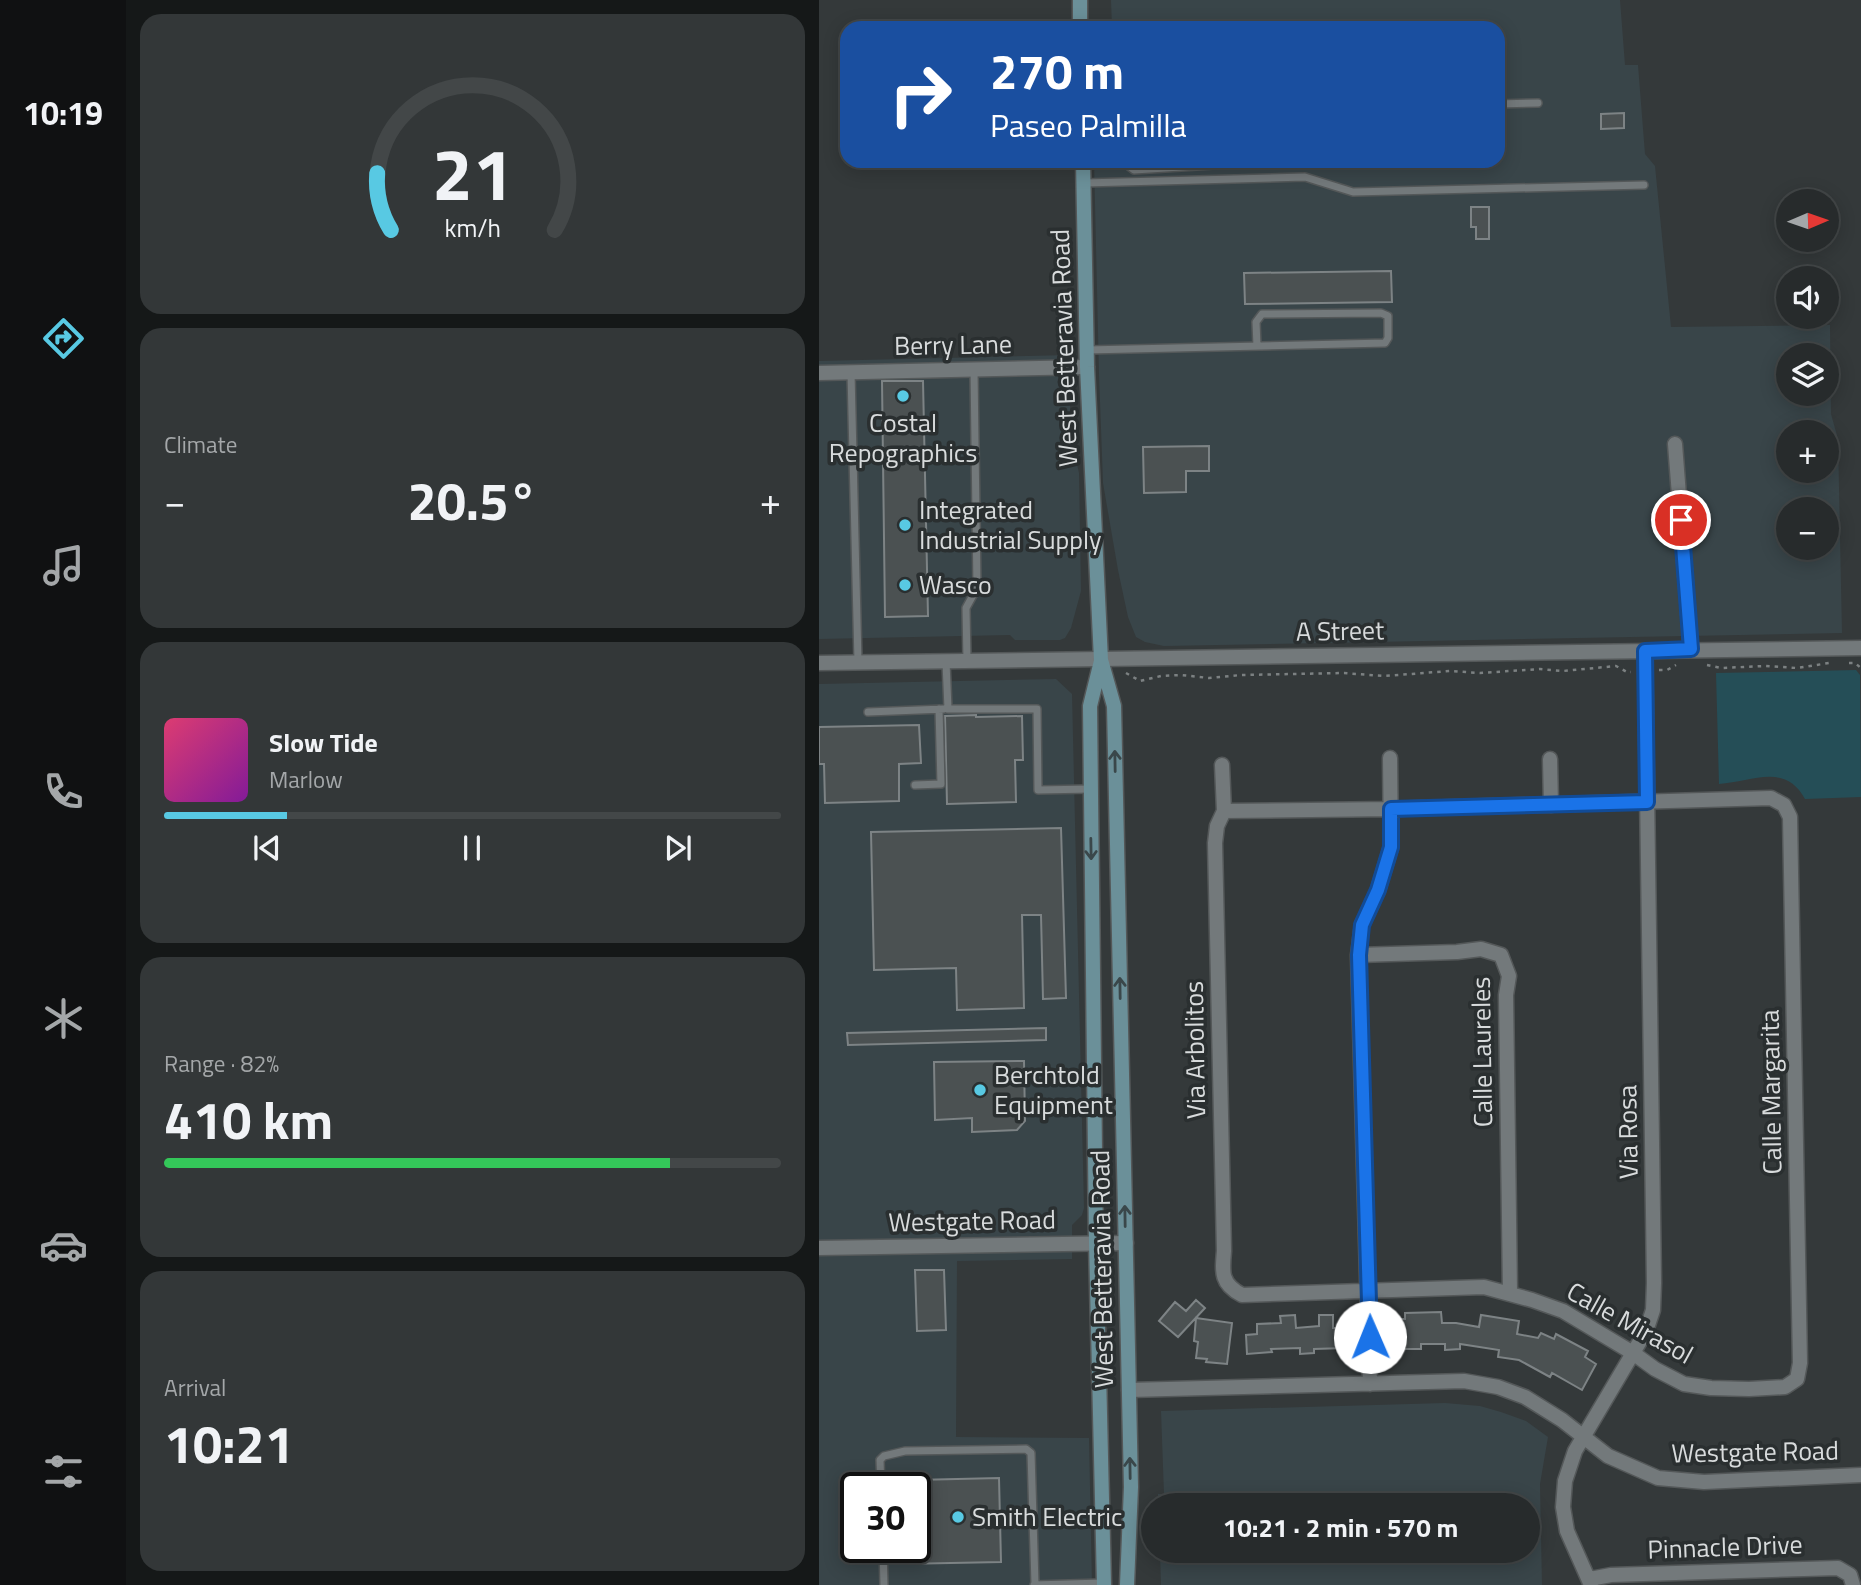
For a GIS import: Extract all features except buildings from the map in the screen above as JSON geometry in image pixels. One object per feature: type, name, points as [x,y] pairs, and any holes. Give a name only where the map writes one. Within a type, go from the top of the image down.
[{"type":"street","points":[[1080,0],[1080,21]]},
{"type":"street","name":"West Betteravia Road","points":[[1083,168],[1087,367],[1101,660],[1114,706],[1131,1487],[1127,1585]]},
{"type":"street","name":"Berry Lane","points":[[819,373],[1087,367]]},
{"type":"street","points":[[1675,443],[1691,649]]},
{"type":"street","name":"A Street","points":[[819,663],[1861,648]]},
{"type":"street","name":"Via Rosa","points":[[1590,1582],[1567,1531],[1563,1507],[1565,1481],[1575,1451],[1646,1331],[1653,1310],[1645,651]]},
{"type":"street","name":"West Betteravia Road","points":[[1101,660],[1090,706],[1096,1243],[1104,1584]]},
{"type":"street","points":[[1370,1384],[1359,955],[1362,925],[1378,890],[1391,847],[1390,758]]},
{"type":"street","points":[[1550,759],[1551,805]]},
{"type":"street","name":"Via Arbolitos","points":[[1222,765],[1224,811],[1217,826],[1215,843],[1224,1251],[1222,1272],[1230,1288]]},
{"type":"street","name":"Calle Margarita","points":[[1647,802],[1771,798],[1784,805],[1790,817],[1800,1363],[1797,1379]]},
{"type":"street","points":[[1224,811],[1647,802]]},
{"type":"street","name":"Calle Laureles","points":[[1359,955],[1482,949],[1501,955],[1509,976],[1506,995],[1510,1293]]},
{"type":"street","name":"Westgate Road","points":[[819,1248],[1126,1243]]},
{"type":"street","name":"Calle Mirasol","points":[[1230,1288],[1242,1295],[1484,1287],[1563,1311],[1683,1384],[1748,1389],[1785,1387],[1797,1379]]},
{"type":"street","name":"Westgate Road","points":[[1129,1390],[1464,1381],[1498,1387],[1525,1397],[1562,1420],[1608,1456],[1658,1478],[1704,1482],[1861,1475]]},
{"type":"street","name":"Pinnacle Drive","points":[[1590,1582],[1611,1575],[1838,1568],[1850,1575],[1853,1585]]},
{"type":"lane","points":[[1505,104],[1538,103]]},
{"type":"lane","points":[[1131,168],[1165,168]]},
{"type":"lane","points":[[1084,183],[1305,177],[1353,192],[1644,185]]},
{"type":"lane","points":[[1087,350],[1385,343],[1388,338],[1388,316],[1381,313],[1262,314],[1257,322],[1257,346]]},
{"type":"lane","points":[[967,662],[966,608],[977,588],[974,370]]},
{"type":"lane","points":[[851,372],[858,663]]},
{"type":"lane","points":[[915,785],[941,784],[946,662]]},
{"type":"lane","points":[[868,712],[1037,709],[1038,790],[1091,789]]},
{"type":"lane","points":[[880,1472],[880,1460],[884,1456],[905,1451],[1029,1450],[1035,1585],[1104,1584]]},
{"type":"lane","points":[[883,1563],[884,1585]]},
{"type":"path","points":[[1101,660],[1140,681],[1181,675],[1209,678],[1344,673],[1384,676],[1450,671],[1563,671],[1616,666],[1627,672],[1667,670],[1675,665],[1685,665]]},
{"type":"path","points":[[1706,665],[1720,668],[1797,668],[1838,662]]},
{"type":"path","points":[[1847,663],[1855,663],[1861,668]]},
{"type":"shaded area","points":[[1111,0],[1620,0],[1625,65],[1638,65],[1645,154],[1655,166],[1671,327],[1776,326],[1776,329],[1830,329],[1830,343],[1776,343],[1776,406],[1831,406],[1833,420],[1776,420],[1776,483],[1839,483],[1842,633],[1164,646],[1136,637],[1128,617],[1103,483],[1094,168],[1505,168],[1505,21],[1112,21]]},
{"type":"shaded area","points":[[1070,355],[1070,434],[1079,473],[1081,591],[1071,628],[1065,638],[1015,640],[1010,635],[819,639],[819,361]]},
{"type":"shaded area","points":[[1856,670],[1860,675],[1861,797],[1805,799],[1797,788],[1778,777],[1719,784],[1716,673]]},
{"type":"shaded area","points":[[1056,679],[1072,694],[1084,1208],[1082,1215],[1072,1225],[1072,1259],[957,1261],[956,1437],[1089,1438],[1092,1585],[819,1585],[819,684]]},
{"type":"shaded area","points":[[1445,1403],[1480,1406],[1526,1421],[1548,1437],[1540,1484],[1542,1585],[1161,1585],[1160,1563],[1540,1563],[1540,1493],[1164,1493],[1161,1411]]},
{"type":"place","name":"Costal Repographics","points":[[903,396]]},
{"type":"place","name":"Integrated Industrial Supply","points":[[905,525]]},
{"type":"place","name":"Wasco","points":[[905,585]]},
{"type":"place","name":"Berchtold Equipment","points":[[980,1090]]},
{"type":"place","name":"Smith Electric","points":[[958,1517]]},
{"type":"route","points":[[1370,1337],[1359,955],[1362,925],[1378,890],[1391,847],[1391,809],[1647,802],[1645,651],[1691,649],[1681,520]]}]
